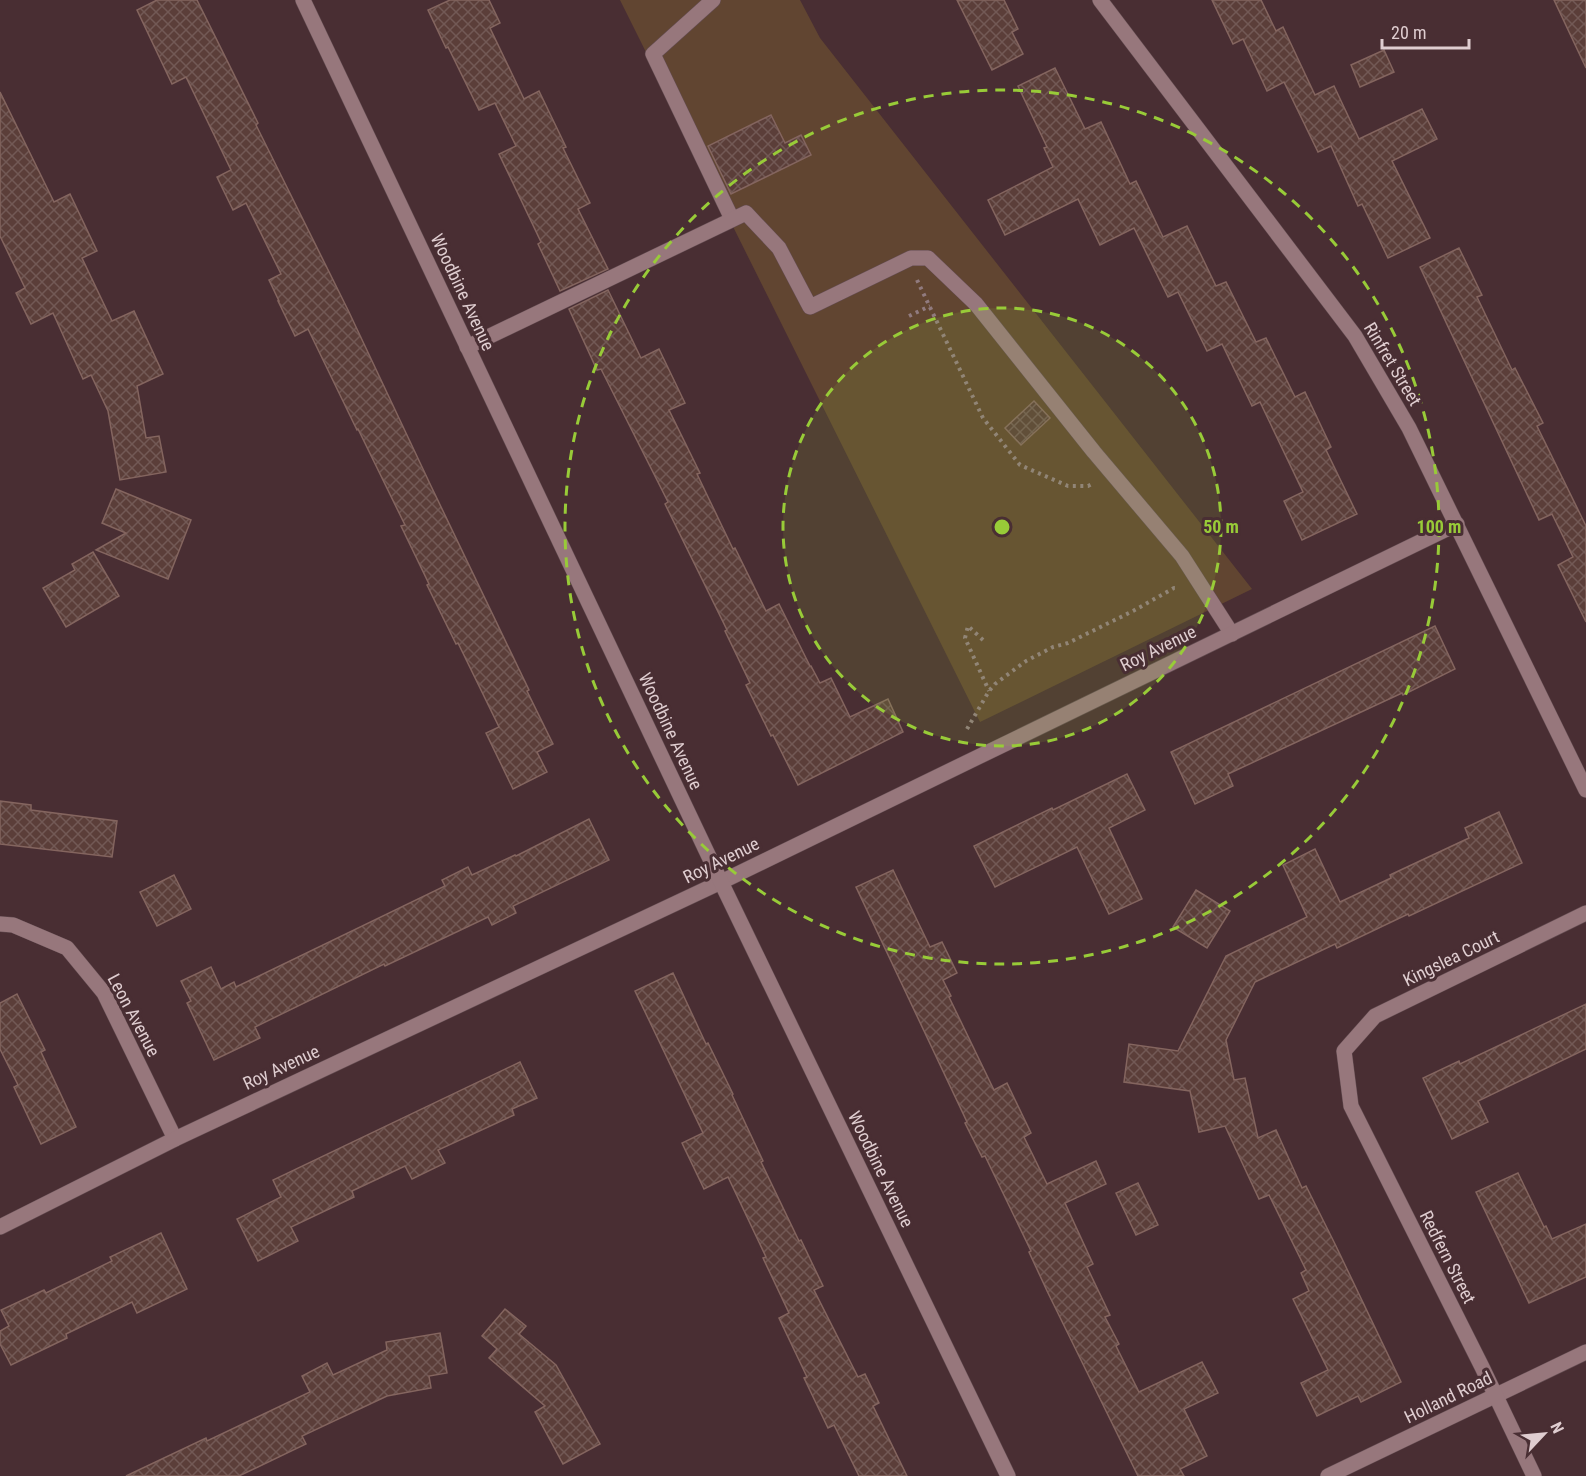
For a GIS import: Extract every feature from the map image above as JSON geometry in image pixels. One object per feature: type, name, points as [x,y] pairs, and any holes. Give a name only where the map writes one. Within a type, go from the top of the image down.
[{"type":"street","name":"Woodbine Avenue","points":[[303,0],[721,882],[1008,1476]]},
{"type":"street","points":[[713,0],[653,54],[732,219]]},
{"type":"street","name":"Rinfret Street","points":[[1100,0],[1355,336],[1409,428],[1586,790]]},
{"type":"street","points":[[467,347],[746,213],[779,248],[810,307],[911,258],[928,258],[976,304],[1182,556],[1232,634]]},
{"type":"street","name":"Roy Avenue","points":[[0,1227],[175,1139],[721,882],[1457,524]]},
{"type":"street","name":"Kingslea Court","points":[[1344,1051],[1375,1016],[1586,914]]},
{"type":"street","name":"Leon Avenue","points":[[0,924],[13,925],[68,948],[104,993],[175,1139]]},
{"type":"street","name":"Redfern Street","points":[[1344,1051],[1350,1106],[1496,1395],[1534,1476]]},
{"type":"street","name":"Holland Road","points":[[1328,1476],[1586,1352]]},
{"type":"path","points":[[913,272],[983,418],[1020,465],[1068,486],[1088,486],[1114,475]]},
{"type":"path","points":[[909,316],[930,306]]},
{"type":"path","points":[[967,729],[994,684],[1026,661],[1133,611],[1174,588],[1181,590]]},
{"type":"path","points":[[983,640],[968,626],[965,638],[989,691]]},
{"type":"shaded area","points":[[620,0],[800,0],[820,38],[1252,589],[980,722]]},
{"type":"building","points":[[157,0],[197,0],[529,690],[527,691],[553,744],[537,752],[547,772],[513,789],[486,733],[499,727],[427,585],[429,584],[401,526],[405,525],[308,329],[295,336],[269,280],[281,274],[246,203],[233,210],[217,177],[231,170],[186,77],[172,84],[137,10]]},
{"type":"building","points":[[450,0],[489,0],[500,23],[490,28],[524,99],[539,91],[566,147],[563,148],[590,203],[578,209],[608,269],[560,291],[538,244],[541,242],[499,154],[516,146],[495,103],[479,110],[428,10]]},
{"type":"building","points":[[957,0],[1004,0],[1018,29],[1012,32],[1023,54],[992,70]]},
{"type":"building","points":[[1212,0],[1261,0],[1276,31],[1283,27],[1315,95],[1334,86],[1359,139],[1422,109],[1437,139],[1392,161],[1430,238],[1388,258],[1362,204],[1358,206],[1331,146],[1318,152],[1284,82],[1267,91],[1243,39],[1233,44]]},
{"type":"building","points":[[1554,0],[1586,0],[1586,68]]},
{"type":"building","points":[[1384,50],[1394,72],[1360,87],[1351,65]]},
{"type":"building","points":[[1055,68],[1085,129],[1101,122],[1130,184],[1136,181],[1163,237],[1187,226],[1216,286],[1226,282],[1256,342],[1266,338],[1295,397],[1305,392],[1331,447],[1326,450],[1357,514],[1302,540],[1284,501],[1303,492],[1260,402],[1252,406],[1222,344],[1207,351],[1178,292],[1168,297],[1134,228],[1100,245],[1078,199],[1005,235],[988,200],[1053,167],[1044,148],[1047,147],[1018,86]]},
{"type":"building","points":[[0,92],[54,202],[70,194],[97,251],[82,258],[112,321],[134,311],[163,374],[137,386],[146,438],[159,436],[166,472],[120,480],[108,411],[91,375],[83,379],[53,313],[31,324],[16,293],[25,288],[0,236]]},
{"type":"building","points":[[771,115],[785,143],[801,135],[811,155],[731,194],[708,146]]},
{"type":"building","points":[[1459,248],[1482,295],[1477,297],[1512,370],[1515,368],[1543,423],[1537,426],[1586,526],[1586,622],[1558,565],[1573,557],[1552,514],[1539,520],[1420,267]]},
{"type":"building","points":[[608,290],[641,358],[659,349],[685,403],[669,410],[700,473],[697,474],[733,549],[735,548],[766,611],[779,604],[820,683],[831,678],[850,717],[888,699],[903,732],[798,785],[746,685],[750,683],[725,631],[727,630],[665,504],[668,502],[601,369],[597,370],[569,309]]},
{"type":"building","points":[[1034,401],[1050,418],[1021,445],[1005,428]]},
{"type":"building","points":[[116,489],[191,520],[168,579],[96,550],[126,533],[102,523]]},
{"type":"building","points":[[93,552],[119,596],[66,627],[43,588],[75,570],[72,564]]},
{"type":"building","points":[[1435,626],[1455,669],[1228,774],[1233,786],[1195,804],[1171,752]]},
{"type":"building","points":[[1127,774],[1145,810],[1109,828],[1142,899],[1109,914],[1077,847],[995,887],[974,846]]},
{"type":"building","points":[[0,801],[31,805],[31,810],[117,821],[112,857],[0,844]]},
{"type":"building","points":[[1499,812],[1522,863],[1409,916],[1408,914],[1337,948],[1335,944],[1255,982],[1226,1040],[1234,1080],[1245,1078],[1258,1138],[1276,1130],[1302,1188],[1306,1186],[1401,1382],[1361,1402],[1358,1396],[1317,1416],[1301,1383],[1328,1370],[1293,1299],[1309,1291],[1301,1273],[1306,1270],[1269,1195],[1259,1199],[1225,1126],[1199,1132],[1190,1091],[1124,1082],[1129,1044],[1178,1051],[1226,956],[1307,917],[1283,865],[1315,849],[1340,902],[1391,878],[1390,875],[1469,838],[1465,828]]},
{"type":"building","points":[[589,819],[609,860],[513,906],[516,913],[492,925],[488,917],[385,966],[384,964],[255,1027],[260,1038],[214,1060],[187,1003],[191,1001],[181,981],[211,967],[221,989],[234,982],[236,987],[445,886],[442,880],[468,867],[472,875],[516,856]]},
{"type":"building","points":[[893,870],[930,947],[942,942],[957,973],[943,980],[951,996],[949,997],[994,1090],[1007,1083],[1031,1133],[1024,1137],[1047,1184],[1096,1161],[1106,1184],[1065,1203],[1093,1264],[1087,1267],[1110,1315],[1105,1317],[1119,1344],[1116,1346],[1139,1392],[1202,1362],[1218,1393],[1184,1409],[1207,1456],[1180,1469],[1184,1476],[1138,1476],[1048,1293],[1029,1252],[1031,1251],[985,1156],[982,1157],[965,1123],[967,1122],[856,887]]},
{"type":"building","points":[[174,875],[191,909],[157,926],[140,892]]},
{"type":"building","points":[[1196,890],[1230,911],[1207,948],[1173,927]]},
{"type":"building","points":[[673,973],[706,1044],[708,1043],[733,1094],[763,1161],[761,1162],[823,1286],[814,1290],[858,1377],[865,1374],[879,1403],[873,1406],[907,1476],[859,1476],[834,1425],[828,1428],[804,1378],[807,1377],[779,1318],[789,1313],[763,1258],[766,1257],[728,1177],[704,1189],[682,1143],[703,1133],[635,991]]},
{"type":"building","points":[[17,994],[45,1050],[41,1052],[76,1127],[41,1144],[14,1087],[18,1085],[0,1049],[0,1003]]},
{"type":"building","points":[[1586,1004],[1586,1049],[1478,1101],[1488,1122],[1452,1139],[1423,1078],[1459,1061],[1460,1064]]},
{"type":"building","points":[[520,1062],[537,1098],[512,1109],[514,1115],[438,1150],[445,1163],[412,1179],[405,1166],[352,1191],[354,1197],[291,1227],[298,1241],[258,1261],[237,1219],[281,1197],[273,1180]]},
{"type":"building","points":[[1518,1173],[1552,1239],[1586,1224],[1586,1277],[1529,1303],[1476,1192]]},
{"type":"building","points":[[1138,1183],[1158,1225],[1136,1235],[1116,1193]]},
{"type":"building","points":[[161,1233],[187,1289],[137,1313],[132,1302],[66,1334],[67,1338],[11,1365],[0,1344],[0,1331],[9,1326],[1,1310],[44,1290],[46,1293],[112,1261],[110,1257]]},
{"type":"building","points":[[505,1309],[526,1326],[519,1334],[556,1365],[600,1444],[563,1464],[535,1412],[545,1406],[489,1358],[497,1349],[482,1336]]},
{"type":"building","points":[[440,1333],[447,1373],[429,1376],[431,1388],[387,1396],[302,1436],[306,1444],[239,1476],[126,1476],[310,1392],[302,1376],[327,1363],[333,1375],[387,1350],[386,1342]]}]
